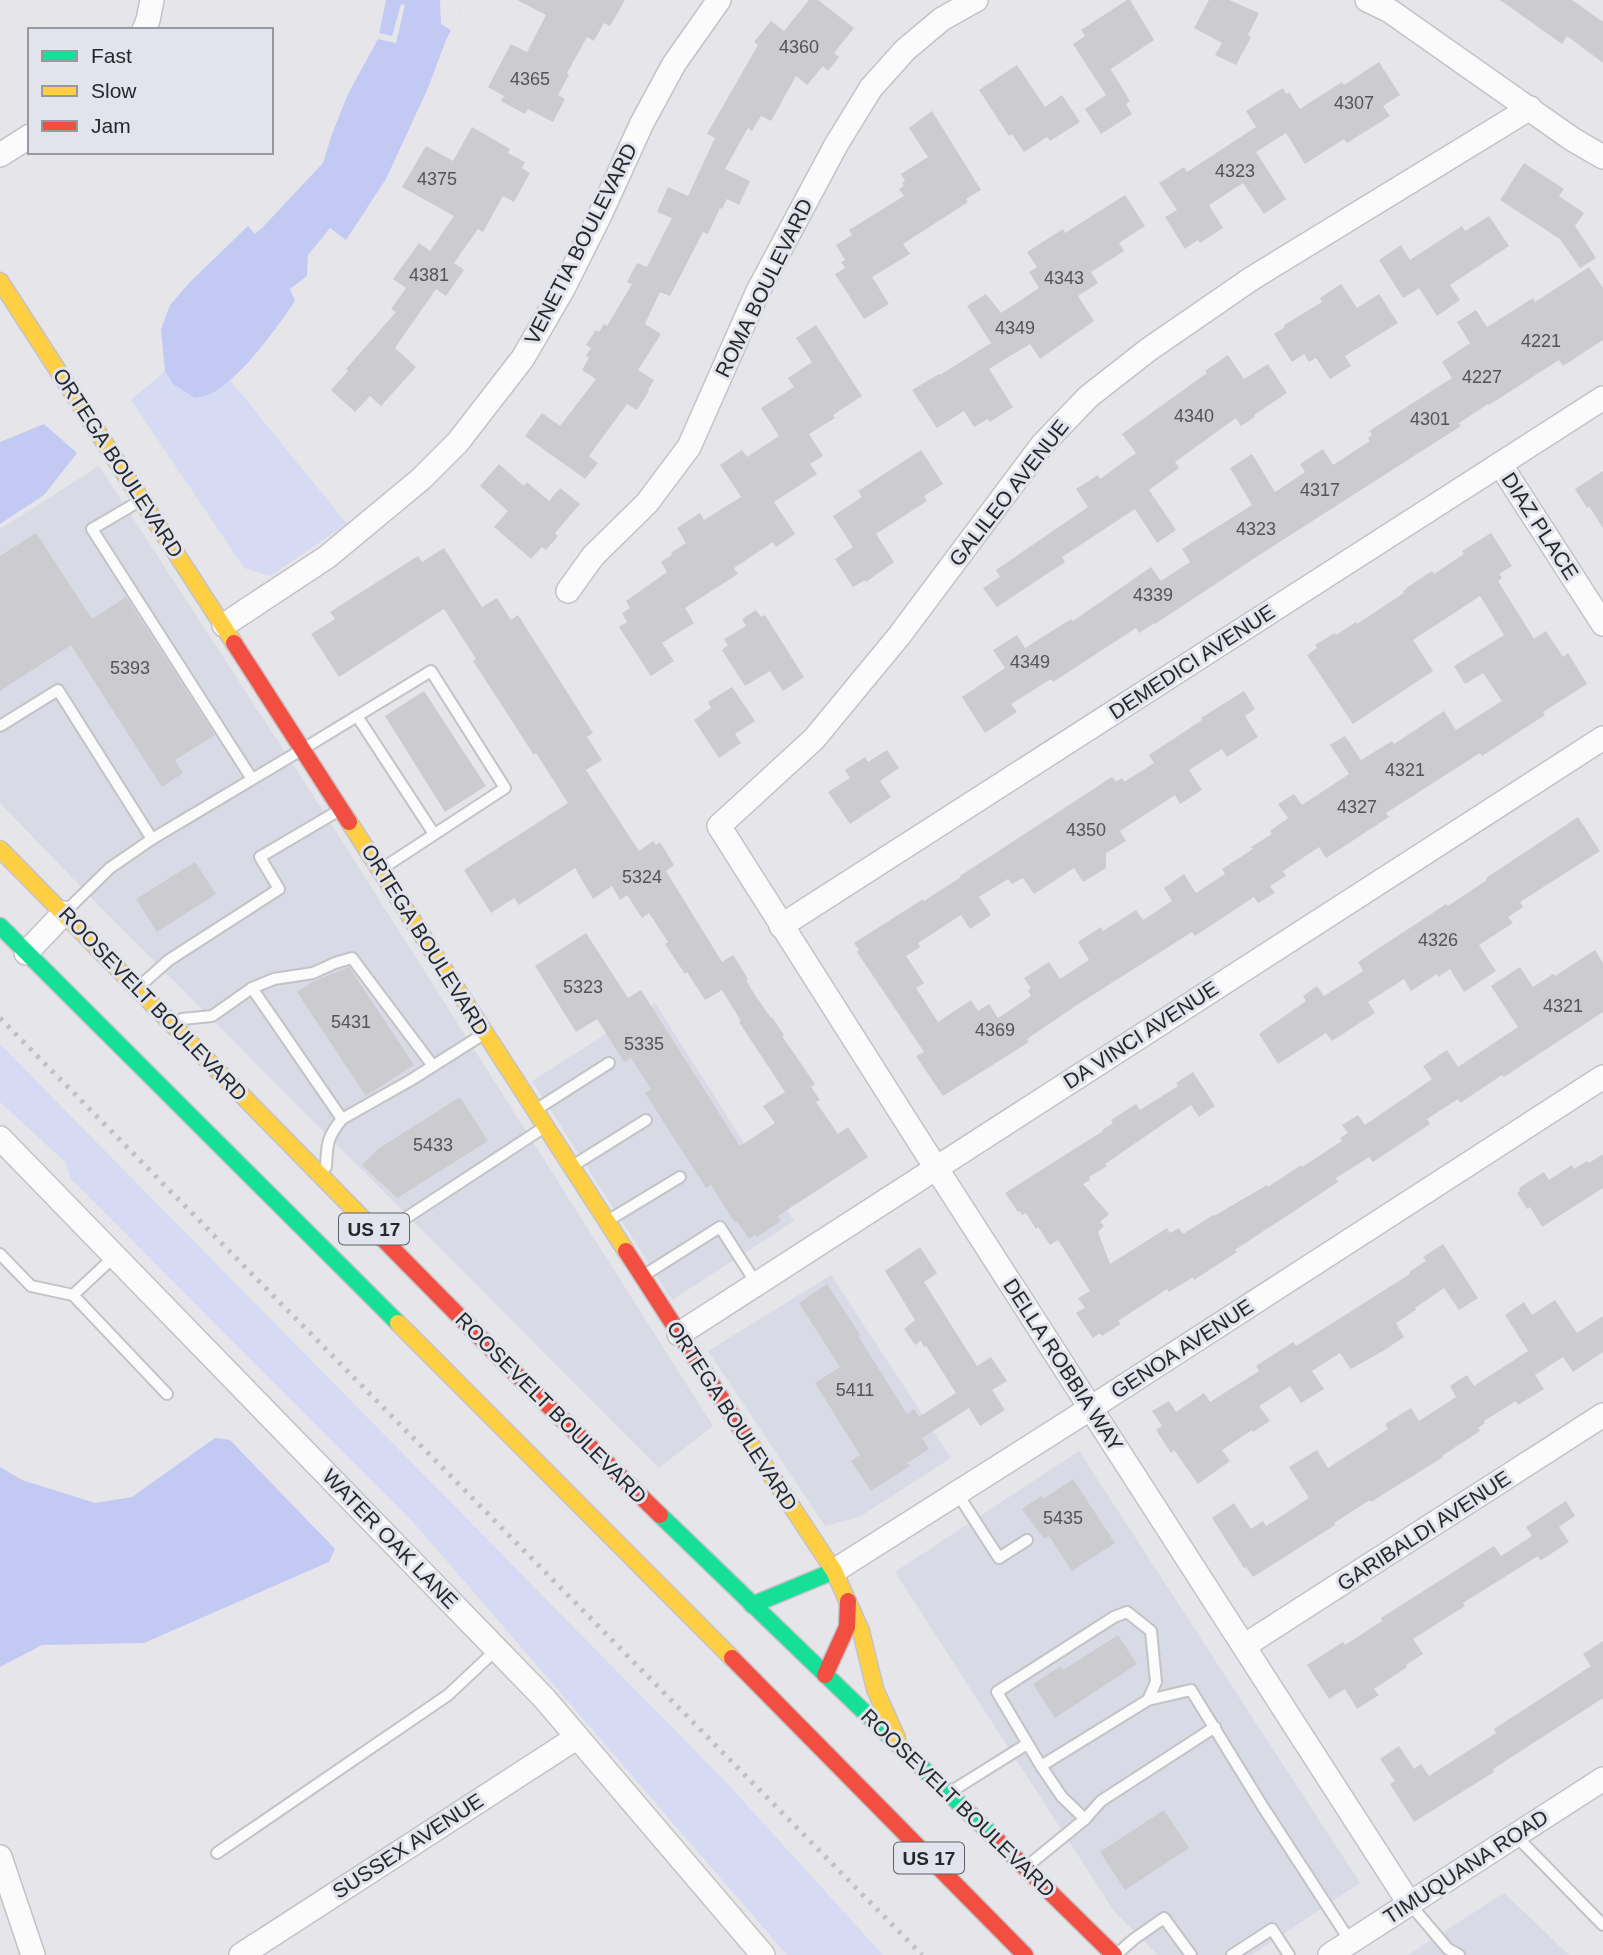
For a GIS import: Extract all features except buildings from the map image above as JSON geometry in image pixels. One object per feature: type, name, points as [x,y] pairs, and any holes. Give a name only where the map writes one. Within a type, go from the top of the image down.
[{"type":"main road","name":"ORTEGA BOULEVARD","points":[[0,281],[834,1571],[861,1631],[876,1689],[900,1746]]},
{"type":"main road","name":"ROOSEVELT BOULEVARD","points":[[0,849],[520,1378],[1115,1955]]},
{"type":"main road","name":"US 17","points":[[0,926],[662,1587],[1025,1955]]},
{"type":"main road","name":"GENOA AVENUE","points":[[733,1609],[752,1605],[834,1571]]},
{"type":"main road","points":[[662,1587],[704,1607]]},
{"type":"main road","points":[[821,1694],[825,1675],[847,1626],[848,1600]]},
{"type":"main road","points":[[823,1730],[832,1761]]},
{"type":"street","points":[[145,28],[152,0]]},
{"type":"street","name":"VENETIA BOULEVARD","points":[[223,625],[327,557],[421,480],[458,442],[523,358],[563,289],[642,123],[674,64],[719,0]]},
{"type":"street","name":"ROMA BOULEVARD","points":[[568,591],[593,556],[647,503],[689,447],[758,291],[836,145],[872,88],[905,50],[942,19],[976,0]]},
{"type":"street","points":[[1367,0],[1390,11],[1572,139],[1603,157]]},
{"type":"street","name":"GALILEO AVENUE","points":[[719,826],[814,739],[899,636],[1042,445],[1088,397],[1148,350],[1251,279],[1530,108]]},
{"type":"street","points":[[0,155],[28,137]]},
{"type":"street","name":"DEMEDICI AVENUE","points":[[781,926],[1603,398]]},
{"type":"street","name":"DIAZ PLACE","points":[[1500,464],[1603,624]]},
{"type":"street","name":"DA VINCI AVENUE","points":[[679,1334],[1603,738]]},
{"type":"street","name":"DELLA ROBBIA WAY","points":[[719,826],[1409,1903]]},
{"type":"street","points":[[26,953],[64,913]]},
{"type":"street","name":"GENOA AVENUE","points":[[834,1571],[1603,1077]]},
{"type":"street","name":"WATER OAK LANE","points":[[0,1138],[544,1698],[763,1955]]},
{"type":"street","name":"GARIBALDI AVENUE","points":[[1244,1646],[1603,1415]]},
{"type":"street","name":"SUSSEX AVENUE","points":[[241,1955],[576,1738]]},
{"type":"street","name":"TIMUQUANA ROAD","points":[[1330,1955],[1603,1779]]},
{"type":"street","points":[[0,1857],[33,1955]]},
{"type":"lane","points":[[141,500],[92,530],[252,779]]},
{"type":"lane","points":[[64,913],[110,867],[152,839],[430,671],[505,788],[381,869]]},
{"type":"lane","points":[[0,726],[58,690],[152,839]]},
{"type":"lane","points":[[357,716],[434,834]]},
{"type":"lane","points":[[137,988],[169,960],[279,890],[260,858],[342,809]]},
{"type":"lane","points":[[169,1021],[212,1016],[252,988],[274,979],[313,972],[352,958],[433,1066]]},
{"type":"lane","points":[[252,988],[342,1119]]},
{"type":"lane","points":[[326,1181],[330,1133],[342,1119],[485,1034]]},
{"type":"lane","points":[[534,1110],[609,1063]]},
{"type":"lane","points":[[571,1167],[646,1120]]},
{"type":"lane","points":[[380,1235],[545,1127]]},
{"type":"lane","points":[[607,1222],[680,1177]]},
{"type":"lane","points":[[642,1277],[720,1227],[757,1283]]},
{"type":"lane","points":[[0,1254],[31,1286],[73,1295],[167,1394]]},
{"type":"lane","points":[[73,1295],[115,1256]]},
{"type":"lane","points":[[957,1493],[999,1558],[1027,1540]]},
{"type":"lane","points":[[1085,1819],[1062,1797],[997,1692],[1114,1617],[1127,1612],[1151,1631],[1156,1682],[1148,1700]]},
{"type":"lane","points":[[217,1853],[448,1695],[497,1649]]},
{"type":"lane","points":[[1041,1766],[1148,1700],[1191,1690],[1350,1941]]},
{"type":"lane","points":[[1026,1867],[1085,1819],[1101,1801],[1215,1727]]},
{"type":"lane","points":[[950,1793],[1027,1744]]},
{"type":"lane","points":[[1515,1835],[1603,1925]]},
{"type":"lane","points":[[1409,1903],[1448,1950],[1459,1955]]},
{"type":"lane","points":[[1115,1955],[1164,1918],[1191,1955]]},
{"type":"lane","points":[[1232,1955],[1272,1929],[1289,1955]]},
{"type":"shaded area","points":[[165,371],[173,384],[213,393],[230,380],[347,524],[270,576],[244,568],[131,400]]},
{"type":"shaded area","points":[[99,466],[307,786],[713,1426],[659,1468],[108,915],[0,803],[0,529]]},
{"type":"shaded area","points":[[655,1003],[794,1221],[672,1300],[532,1081]]},
{"type":"shaded area","points":[[0,1044],[725,1781],[883,1955],[787,1955],[413,1522],[71,1179],[65,1162],[0,1102]]},
{"type":"shaded area","points":[[831,1275],[951,1458],[859,1517],[825,1526],[708,1351]]},
{"type":"shaded area","points":[[1079,1451],[1360,1883],[1252,1955],[1158,1955],[1114,1911],[895,1572]]},
{"type":"shaded area","points":[[1504,1893],[1569,1955],[1408,1955]]},
{"type":"water","points":[[386,0],[466,0],[386,179],[346,240],[330,228],[308,255],[307,276],[290,289],[295,301],[269,337],[227,383],[214,392],[195,398],[173,384],[165,371],[161,329],[170,305],[248,226],[255,234],[263,227],[323,163],[348,94],[378,39]]},
{"type":"water","points":[[44,424],[77,453],[44,495],[0,524],[0,442]]},
{"type":"water","points":[[215,1438],[230,1440],[335,1549],[329,1562],[144,1643],[42,1645],[0,1667],[0,1467],[22,1480],[95,1503],[132,1497]]},
{"type":"pier","points":[[440,0],[466,0],[451,30],[441,24]]},
{"type":"pier","points":[[401,4],[405,5],[396,43],[378,39],[379,33],[392,36]]},
{"type":"railway","points":[[0,1018],[922,1955]]},
{"type":"traffic: fast","points":[[0,926],[398,1323]]},
{"type":"traffic: fast","points":[[660,1515],[997,1840]]},
{"type":"traffic: fast","points":[[752,1605],[834,1571]]},
{"type":"traffic: slow","points":[[0,281],[234,643]]},
{"type":"traffic: slow","points":[[349,822],[626,1251]]},
{"type":"traffic: slow","points":[[0,849],[384,1240]]},
{"type":"traffic: slow","points":[[398,1323],[732,1658]]},
{"type":"traffic: slow","points":[[746,1437],[834,1571],[861,1631],[875,1689],[897,1738]]},
{"type":"traffic: jam","points":[[234,643],[349,822]]},
{"type":"traffic: jam","points":[[384,1240],[660,1515]]},
{"type":"traffic: jam","points":[[626,1251],[746,1437]]},
{"type":"traffic: jam","points":[[825,1675],[847,1627],[848,1601]]},
{"type":"traffic: jam","points":[[732,1658],[1025,1955]]},
{"type":"traffic: jam","points":[[997,1840],[1114,1955]]}]
